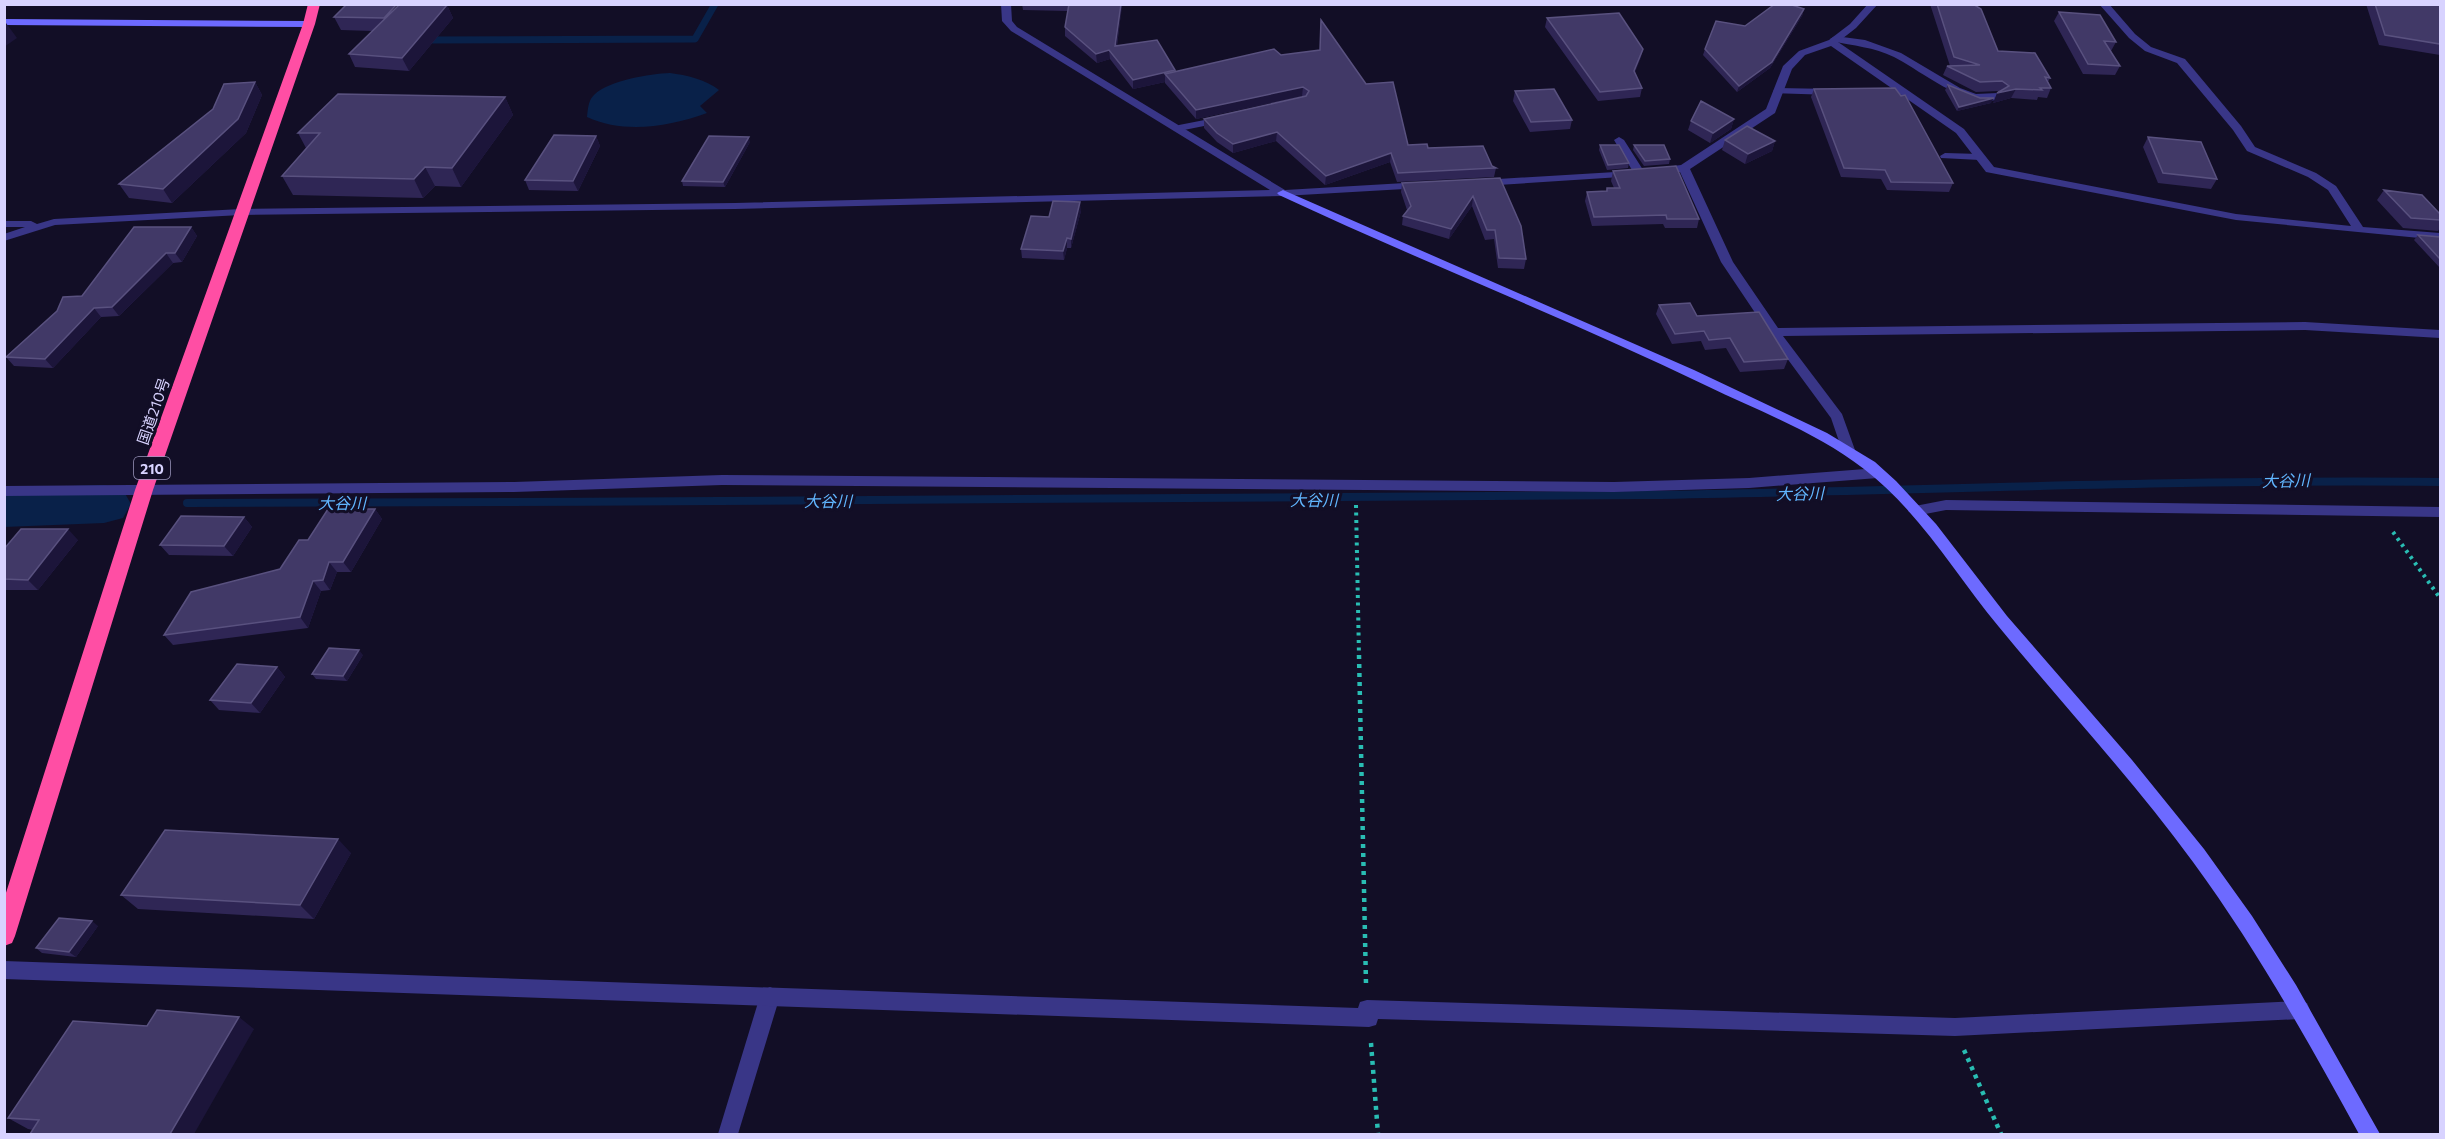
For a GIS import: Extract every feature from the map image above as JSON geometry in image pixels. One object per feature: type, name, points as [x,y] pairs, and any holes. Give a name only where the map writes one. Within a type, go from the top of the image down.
[{"type":"highway","name":"国道210号","points":[[4,936],[144,490],[309,24],[314,4]]},
{"type":"street","points":[[1006,4],[1007,21],[1014,29],[1179,128],[1283,194],[1375,237],[1677,366],[1848,450],[1878,473],[1916,511],[2001,618],[2118,756],[2197,854],[2247,925],[2300,1010],[2370,1134]]},
{"type":"street","points":[[1470,183],[1639,173],[1684,168],[1771,111],[1787,68],[1802,53],[1834,41],[1853,26],[1874,4]]},
{"type":"street","points":[[2103,4],[2132,36],[2148,49],[2181,61],[2237,128],[2251,149],[2312,175],[2332,188],[2359,229]]},
{"type":"street","points":[[4,22],[309,24]]},
{"type":"street","points":[[1834,41],[1960,131],[1989,170],[2057,180],[2238,217],[2309,226],[2440,237]]},
{"type":"street","points":[[1834,41],[1862,42],[1898,55],[1929,75],[1966,94],[1976,97],[1998,96]]},
{"type":"street","points":[[1885,92],[1904,91]]},
{"type":"street","points":[[1778,92],[1845,92]]},
{"type":"street","points":[[1179,128],[1236,117]]},
{"type":"street","points":[[1619,140],[1639,173]]},
{"type":"street","points":[[1945,156],[1980,157]]},
{"type":"street","points":[[1684,168],[1727,262],[1774,332],[1837,417],[1848,450]]},
{"type":"street","points":[[4,238],[54,222],[241,212],[735,206],[1283,194],[1438,185]]},
{"type":"street","points":[[4,224],[46,224]]},
{"type":"street","points":[[1774,332],[2305,326],[2440,334]]},
{"type":"street","points":[[4,491],[514,487],[722,480],[1614,487],[1749,483],[1878,473]]},
{"type":"street","points":[[1916,511],[1946,505],[2440,513]]},
{"type":"street","points":[[4,970],[770,996],[1954,1027],[2300,1010]]},
{"type":"street","points":[[728,1134],[770,996]]},
{"type":"path","points":[[1357,486],[1355,512],[1368,1013],[1378,1134]]},
{"type":"path","points":[[2378,512],[2440,598]]},
{"type":"path","points":[[1954,1027],[2001,1134]]},
{"type":"water","points":[[670,73],[696,78],[719,90],[700,106],[707,113],[677,122],[646,127],[616,126],[587,117],[594,95],[609,85],[630,79]]},
{"type":"building","points":[[347,4],[397,4],[384,18],[334,17]]},
{"type":"building","points":[[400,4],[447,5],[402,58],[349,54]]},
{"type":"building","points":[[1069,4],[1121,4],[1115,46],[1157,40],[1175,70],[1133,80],[1109,50],[1096,54],[1065,27]]},
{"type":"building","points":[[1775,4],[1789,4],[1804,9],[1772,62],[1739,86],[1705,49],[1716,21],[1745,26]]},
{"type":"building","points":[[1937,4],[1973,4],[1981,9],[1998,51],[2035,53],[2050,78],[2045,77],[2051,88],[2016,89],[1997,93],[2009,86],[2002,81],[1980,82],[1947,66],[1980,65],[1954,57]]},
{"type":"building","points":[[2375,4],[2440,4],[2440,44],[2385,35]]},
{"type":"building","points":[[2059,12],[2100,15],[2116,42],[2104,41],[2120,66],[2088,64]]},
{"type":"building","points":[[1619,13],[1643,49],[1634,71],[1642,88],[1600,92],[1547,18]]},
{"type":"building","points":[[1321,20],[1366,84],[1393,82],[1408,145],[1427,144],[1428,148],[1483,146],[1492,166],[1496,168],[1398,173],[1391,153],[1326,176],[1277,132],[1233,144],[1217,133],[1204,119],[1306,96],[1309,91],[1303,87],[1196,110],[1165,74],[1274,49],[1281,55],[1320,50]]},
{"type":"building","points":[[255,82],[238,119],[163,189],[119,184],[213,109],[224,84]]},
{"type":"building","points":[[1948,85],[1980,98],[1994,98],[1959,107]]},
{"type":"building","points":[[1895,88],[1901,96],[1905,95],[1953,183],[1891,182],[1885,170],[1844,168],[1814,89]]},
{"type":"building","points":[[1554,89],[1572,120],[1531,122],[1515,91]]},
{"type":"building","points":[[338,94],[505,97],[452,168],[425,167],[414,179],[282,176],[320,133],[298,133]]},
{"type":"building","points":[[1701,101],[1734,119],[1713,133],[1691,121]]},
{"type":"building","points":[[1747,126],[1775,141],[1748,154],[1725,140]]},
{"type":"building","points":[[554,135],[596,136],[573,181],[525,180]]},
{"type":"building","points":[[709,136],[749,137],[723,182],[682,181]]},
{"type":"building","points":[[2148,137],[2201,142],[2217,179],[2163,173]]},
{"type":"building","points":[[1600,145],[1619,145],[1629,163],[1608,165]]},
{"type":"building","points":[[1634,145],[1664,145],[1670,159],[1645,161]]},
{"type":"building","points":[[1676,166],[1699,219],[1667,219],[1666,215],[1594,217],[1587,192],[1620,188],[1613,171]]},
{"type":"building","points":[[1500,178],[1521,226],[1526,259],[1499,258],[1495,230],[1487,230],[1473,196],[1451,229],[1403,216],[1411,206],[1402,183]]},
{"type":"building","points":[[2384,190],[2422,195],[2440,214],[2440,220],[2411,218]]},
{"type":"building","points":[[1053,201],[1080,202],[1071,239],[1067,238],[1063,251],[1021,249],[1031,216],[1049,217]]},
{"type":"building","points":[[134,227],[191,227],[175,253],[166,253],[112,307],[94,308],[45,359],[6,357],[57,311],[63,297],[82,296]]},
{"type":"building","points":[[2418,235],[2440,237],[2440,259]]},
{"type":"building","points":[[1690,303],[1697,316],[1759,312],[1788,359],[1744,362],[1730,338],[1709,340],[1704,331],[1675,334],[1659,305]]},
{"type":"building","points":[[328,509],[375,509],[343,562],[329,562],[323,580],[313,581],[300,617],[164,635],[191,592],[280,569],[299,540],[308,540]]},
{"type":"building","points":[[181,516],[244,517],[224,546],[160,545]]},
{"type":"building","points":[[21,529],[68,529],[28,580],[4,579],[4,549]]},
{"type":"building","points":[[329,648],[359,650],[343,676],[312,674]]},
{"type":"building","points":[[237,664],[277,667],[251,703],[210,700]]},
{"type":"building","points":[[165,830],[338,839],[300,905],[121,895]]},
{"type":"building","points":[[59,918],[92,921],[69,952],[36,948]]},
{"type":"building","points":[[157,1010],[239,1017],[170,1134],[30,1134],[39,1120],[8,1118],[73,1021],[147,1026]]},
{"type":"waterway","points":[[424,40],[695,39],[715,4]]},
{"type":"waterway","name":"大谷川","points":[[187,503],[1465,497],[2143,484],[2440,482]]},
{"type":"waterway","name":"大谷川","points":[[4,508],[104,504]]}]
